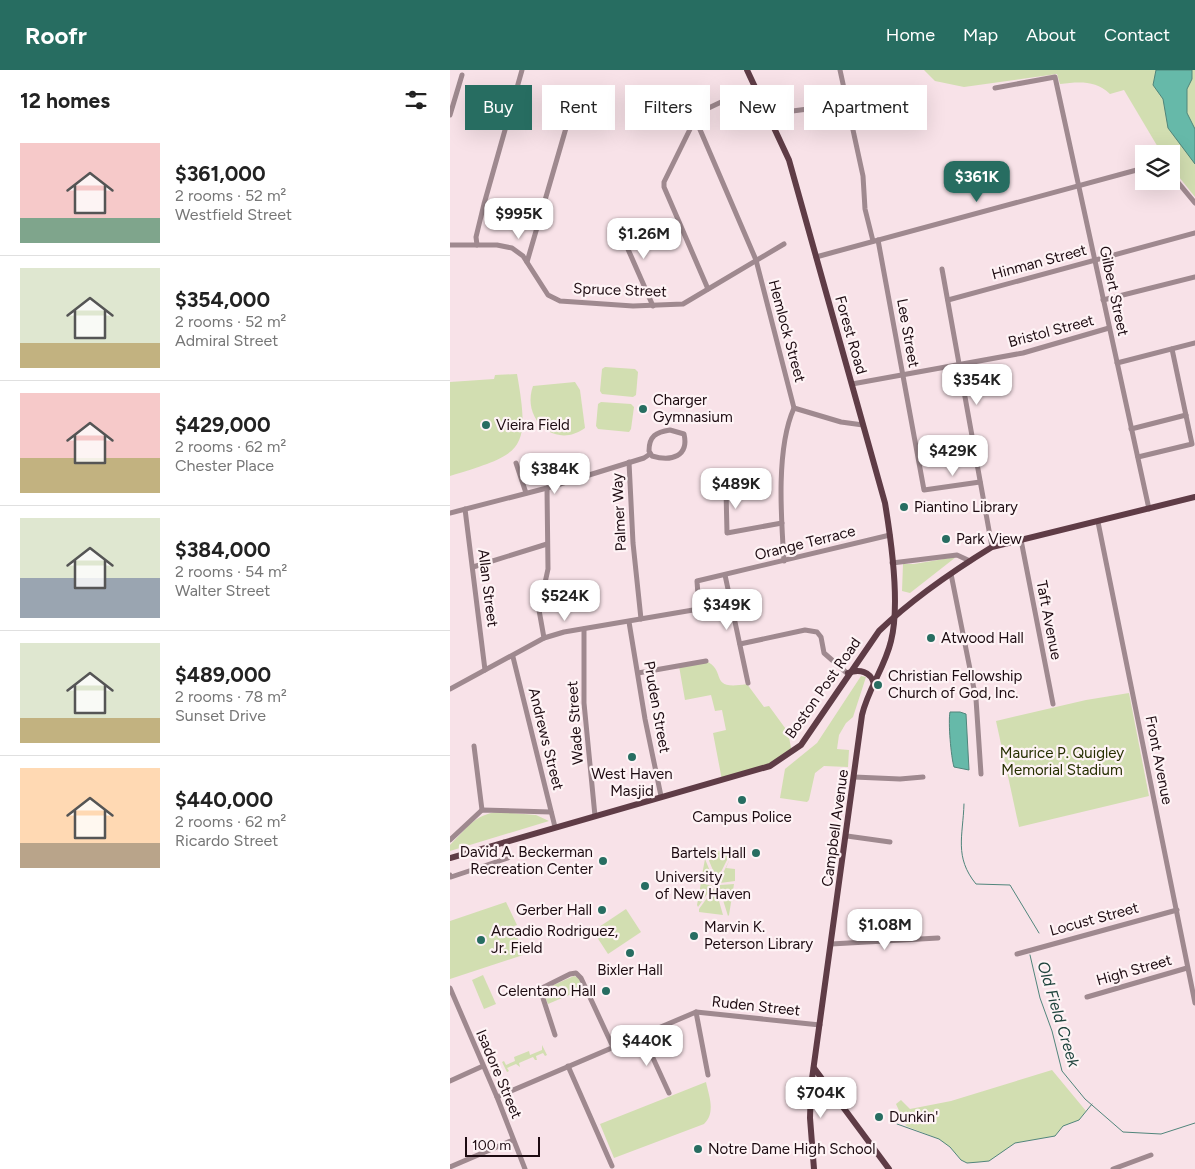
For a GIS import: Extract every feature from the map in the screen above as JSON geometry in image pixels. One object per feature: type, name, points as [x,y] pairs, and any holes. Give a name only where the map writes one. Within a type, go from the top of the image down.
[{"type":"main road","name":"Forest Road","points":[[747,70],[754,85]]},
{"type":"main road","name":"Forest Road","points":[[776,130],[789,160],[885,503],[890,536],[895,615]]},
{"type":"main road","name":"Boston Post Road","points":[[450,858],[661,796],[759,770],[785,758],[801,745],[873,638],[895,615],[970,561],[992,547],[1195,497]]},
{"type":"main road","name":"Campbell Avenue","points":[[814,1169],[810,1109],[814,1068],[863,710],[887,655],[895,615]]},
{"type":"main road","points":[[848,673],[865,672],[872,677],[874,684]]},
{"type":"main road","points":[[814,1068],[889,1169]]},
{"type":"street","points":[[477,245],[476,237],[484,204],[522,70]]},
{"type":"street","name":"Lee Street","points":[[840,70],[843,85]]},
{"type":"street","points":[[450,115],[462,75]]},
{"type":"street","name":"Gilbert Street","points":[[995,88],[1055,77],[1149,509]]},
{"type":"street","points":[[527,262],[565,130]]},
{"type":"street","points":[[690,130],[664,187],[708,289]]},
{"type":"street","name":"Hemlock Street","points":[[700,130],[756,260],[794,408]]},
{"type":"street","name":"Lee Street","points":[[853,130],[863,176],[865,209],[875,240],[924,490],[980,482]]},
{"type":"street","points":[[816,257],[1135,170]]},
{"type":"street","points":[[1180,185],[1195,203]]},
{"type":"street","points":[[616,222],[653,306]]},
{"type":"street","name":"Hinman Street","points":[[948,300],[1195,233]]},
{"type":"street","name":"Spruce Street","points":[[527,262],[548,295],[560,301],[653,306],[683,304],[784,244]]},
{"type":"street","points":[[450,245],[508,247],[520,253],[527,262]]},
{"type":"street","points":[[942,269],[992,547]]},
{"type":"street","points":[[1103,300],[1195,277]]},
{"type":"street","name":"Bristol Street","points":[[852,384],[1023,353],[1109,328]]},
{"type":"street","points":[[1117,363],[1195,343]]},
{"type":"street","points":[[1138,457],[1192,444],[1172,349]]},
{"type":"street","points":[[784,561],[782,523],[784,443],[789,420],[794,408],[841,422],[863,425]]},
{"type":"street","points":[[1131,428],[1186,415]]},
{"type":"street","points":[[450,513],[547,488],[650,454],[663,458],[681,456],[686,443],[684,434],[680,431],[670,430],[656,434],[650,442],[650,454]]},
{"type":"street","name":"Palmer Way","points":[[629,462],[634,550],[641,619]]},
{"type":"street","points":[[516,463],[526,493]]},
{"type":"street","points":[[544,638],[539,610],[548,569],[547,488]]},
{"type":"street","points":[[726,490],[727,533],[782,523]]},
{"type":"street","name":"Allan Street","points":[[465,509],[485,670]]},
{"type":"street","name":"Front Avenue","points":[[1098,522],[1195,1000]]},
{"type":"street","name":"Orange Terrace","points":[[641,619],[698,609],[697,581],[890,536]]},
{"type":"street","name":"Taft Avenue","points":[[1021,540],[1053,704]]},
{"type":"street","points":[[473,567],[547,544]]},
{"type":"street","points":[[892,563],[957,555],[970,561]]},
{"type":"street","points":[[950,574],[976,699],[981,774]]},
{"type":"street","points":[[725,575],[748,683]]},
{"type":"street","points":[[450,689],[513,657],[544,638],[641,619]]},
{"type":"street","name":"Pruden Street","points":[[629,622],[644,719],[661,796]]},
{"type":"street","name":"Wade Street","points":[[584,629],[584,703],[595,816]]},
{"type":"street","points":[[740,644],[805,630],[814,631],[821,637],[826,657],[848,673]]},
{"type":"street","name":"Andrews Street","points":[[513,657],[555,827]]},
{"type":"street","points":[[638,674],[706,661]]},
{"type":"street","points":[[474,746],[482,810]]},
{"type":"street","points":[[854,778],[900,779],[923,777]]},
{"type":"street","points":[[450,840],[482,810],[551,812]]},
{"type":"street","points":[[847,836],[890,842]]},
{"type":"street","points":[[450,875],[451,877],[470,872],[508,858],[504,842]]},
{"type":"street","name":"Locust Street","points":[[1017,954],[1176,910]]},
{"type":"street","points":[[831,944],[938,938]]},
{"type":"street","name":"High Street","points":[[1087,996],[1188,968]]},
{"type":"street","points":[[555,1035],[540,989],[570,974],[576,974],[581,978],[613,1047]]},
{"type":"street","name":"Isadore Street","points":[[450,988],[497,1097],[525,1169]]},
{"type":"street","points":[[696,1012],[708,1075]]},
{"type":"street","name":"Ruden Street","points":[[497,1097],[696,1012],[820,1025]]},
{"type":"street","points":[[642,1034],[669,1093]]},
{"type":"street","points":[[450,1080],[483,1066]]},
{"type":"street","points":[[568,1066],[612,1166]]},
{"type":"street","points":[[450,1167],[513,1140]]},
{"type":"street","points":[[1113,1169],[1151,1155]]},
{"type":"green space","points":[[924,70],[1195,70],[1195,197],[1180,178],[1180,145],[1157,145],[1124,90],[1110,94],[1093,84],[1060,84],[1057,74],[964,87],[935,81]]},
{"type":"green space","points":[[605,367],[635,369],[638,372],[636,395],[633,397],[602,394],[600,391],[602,369]]},
{"type":"green space","name":"Vieira Field","points":[[517,374],[523,420],[521,435],[516,446],[507,455],[493,462],[450,476],[450,382],[494,379],[495,375]]},
{"type":"green space","points":[[575,382],[580,390],[585,428],[574,434],[563,435],[552,433],[543,428],[536,420],[532,410],[533,386]]},
{"type":"green space","points":[[601,402],[631,404],[634,407],[629,432],[598,429],[596,426],[598,404]]},
{"type":"green space","points":[[956,557],[910,593],[902,591],[903,564]]},
{"type":"green space","points":[[706,661],[716,670],[722,682],[727,685],[747,684],[764,707],[769,706],[788,732],[792,753],[785,758],[722,780],[713,733],[726,730],[722,710],[715,711],[711,695],[685,700],[679,666]]},
{"type":"green space","points":[[861,676],[866,677],[853,717],[846,723],[839,735],[837,749],[849,750],[848,767],[824,766],[815,773],[807,802],[780,798],[785,769],[817,743]]},
{"type":"green space","name":"Maurice P. Quigley Memorial Stadium","points":[[1129,693],[1149,796],[1019,827],[996,721],[1086,700]]},
{"type":"green space","points":[[490,813],[536,815],[549,821],[450,851],[450,845],[471,823]]},
{"type":"green space","points":[[705,851],[731,852],[717,880]]},
{"type":"green space","points":[[705,859],[714,881],[713,882],[701,880]]},
{"type":"green space","points":[[730,859],[726,868],[735,869],[735,881],[720,883],[719,881]]},
{"type":"green space","points":[[701,883],[713,886],[698,907],[697,905]]},
{"type":"green space","points":[[734,884],[728,916],[719,887],[720,885]]},
{"type":"green space","points":[[715,887],[723,915],[699,912],[699,909]]},
{"type":"green space","name":"Arcadio Rodriguez, Jr. Field","points":[[506,902],[517,925],[514,926],[523,955],[450,979],[450,921]]},
{"type":"green space","points":[[626,909],[641,932],[608,954],[593,931]]},
{"type":"green space","points":[[483,975],[496,1004],[484,1009],[472,980]]},
{"type":"green space","points":[[574,976],[579,978],[583,989],[548,1004],[542,990]]},
{"type":"green space","points":[[542,1045],[547,1055],[545,1056],[543,1053],[536,1056],[537,1060],[533,1057],[519,1063],[520,1067],[516,1064],[507,1068],[509,1071],[507,1072],[502,1062],[504,1061],[506,1065],[515,1061],[514,1057],[529,1051],[530,1055],[542,1050]]},
{"type":"green space","points":[[1052,1070],[1086,1111],[1079,1120],[1063,1126],[1055,1136],[1015,1143],[989,1161],[967,1163],[961,1160],[950,1147],[939,1139],[906,1126],[896,1104],[901,1100],[910,1109],[951,1101]]},
{"type":"green space","points":[[706,1082],[711,1110],[708,1120],[704,1124],[614,1158],[600,1124]]},
{"type":"shaded area","points":[[1156,70],[1192,70],[1192,79],[1187,89],[1187,113],[1195,129],[1195,164],[1168,128],[1163,99],[1153,85]]},
{"type":"shaded area","points":[[950,712],[966,714],[969,770],[954,767],[950,740]]},
{"type":"waterway","name":"Old Field Creek","points":[[964,804],[961,846],[962,855],[969,874],[976,884],[1010,885],[1039,933]]},
{"type":"waterway","name":"Old Field Creek","points":[[1030,955],[1040,998],[1052,1031],[1062,1071],[1085,1099],[1123,1132],[1161,1134],[1195,1123]]},
{"type":"waterway","points":[[897,1124],[939,1139],[950,1147],[961,1160],[967,1163],[989,1161],[1015,1143],[1055,1136],[1063,1126],[1079,1120],[1092,1104]]},
{"type":"place","name":"Charger Gymnasium","points":[[643,409]]},
{"type":"place","name":"Vieira Field","points":[[486,425]]},
{"type":"place","name":"Piantino Library","points":[[904,507]]},
{"type":"place","name":"Park View","points":[[946,539]]},
{"type":"place","name":"Atwood Hall","points":[[931,638]]},
{"type":"place","name":"Christian Fellowship Church of God, Inc.","points":[[878,685]]},
{"type":"place","name":"West Haven Masjid","points":[[632,757]]},
{"type":"place","name":"Campus Police","points":[[742,800]]},
{"type":"place","name":"Bartels Hall","points":[[756,853]]},
{"type":"place","name":"David A. Beckerman Recreation Center","points":[[603,861]]},
{"type":"place","name":"University of New Haven","points":[[645,886]]},
{"type":"place","name":"Gerber Hall","points":[[602,910]]},
{"type":"place","name":"Marvin K. Peterson Library","points":[[694,936]]},
{"type":"place","name":"Arcadio Rodriguez, Jr. Field","points":[[481,940]]},
{"type":"place","name":"Bixler Hall","points":[[630,953]]},
{"type":"place","name":"Celentano Hall","points":[[606,991]]},
{"type":"place","name":"Dunkin'","points":[[879,1117]]},
{"type":"place","name":"Notre Dame High School","points":[[698,1149]]}]
